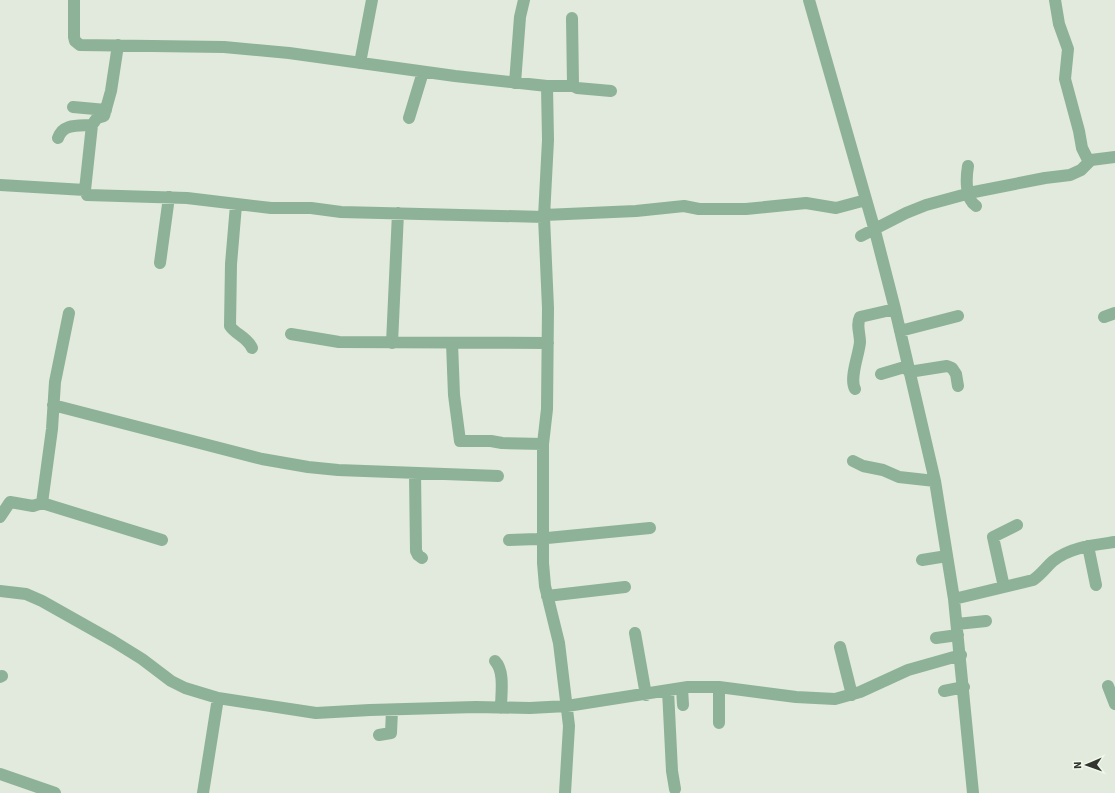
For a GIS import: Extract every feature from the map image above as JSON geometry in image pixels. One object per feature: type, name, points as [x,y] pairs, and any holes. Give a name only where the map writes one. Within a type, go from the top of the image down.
[{"type":"street","points":[[74,0],[75,41],[80,44],[224,48],[289,53],[360,64],[516,83],[547,86],[573,86],[576,88],[611,91]]},
{"type":"street","points":[[360,64],[372,0]]},
{"type":"street","points":[[516,83],[520,16],[524,0]]},
{"type":"street","points":[[809,0],[866,200],[881,227],[895,309],[906,330],[935,481],[947,556],[963,597],[961,655],[973,793]]},
{"type":"street","points":[[1055,0],[1059,24],[1068,49],[1065,79],[1082,148],[1089,162]]},
{"type":"street","points":[[572,18],[573,86]]},
{"type":"street","points":[[118,45],[111,91],[106,110],[104,116],[98,118],[92,125],[85,190],[87,195],[169,197],[232,202],[236,205],[271,208],[320,209],[341,212],[539,217],[636,211],[684,206],[699,209],[746,209],[812,203],[826,208],[836,208],[866,200]]},
{"type":"street","points":[[409,118],[424,72]]},
{"type":"street","points":[[547,86],[548,140],[539,217],[548,308],[542,343],[547,409],[535,445],[536,539],[543,563],[547,596],[559,643],[570,726],[565,793]]},
{"type":"street","points":[[73,107],[106,110]]},
{"type":"street","points":[[58,138],[62,131],[67,128],[92,125]]},
{"type":"street","points":[[861,236],[916,209],[969,194],[1045,178],[1070,175],[1081,170],[1091,160],[1115,157]]},
{"type":"street","points":[[968,166],[966,176],[969,194],[976,206]]},
{"type":"street","points":[[0,185],[85,190]]},
{"type":"street","points":[[160,263],[169,197]]},
{"type":"street","points":[[236,205],[230,326],[249,342],[252,348]]},
{"type":"street","points":[[392,342],[398,213]]},
{"type":"street","points":[[855,389],[854,378],[860,341],[858,320],[862,315],[895,309]]},
{"type":"street","points":[[42,502],[49,460],[55,382],[69,313]]},
{"type":"street","points":[[906,330],[958,316]]},
{"type":"street","points":[[291,334],[339,342],[452,344],[542,343]]},
{"type":"street","points":[[452,344],[458,440],[462,442],[491,441],[535,445]]},
{"type":"street","points":[[881,374],[947,366],[952,368],[956,374],[958,386]]},
{"type":"street","points":[[53,405],[262,459],[338,470],[498,476]]},
{"type":"street","points":[[853,461],[863,466],[883,470],[899,477],[935,481]]},
{"type":"street","points":[[415,473],[416,551],[422,558]]},
{"type":"street","points":[[0,517],[10,502],[33,506],[42,502],[162,540]]},
{"type":"street","points":[[1004,587],[993,537],[1017,525]]},
{"type":"street","points":[[509,540],[536,539],[650,528]]},
{"type":"street","points":[[963,597],[1033,580],[1058,557],[1067,552],[1115,542]]},
{"type":"street","points":[[1088,548],[1096,585]]},
{"type":"street","points":[[922,560],[947,556]]},
{"type":"street","points":[[547,596],[625,587]]},
{"type":"street","points":[[0,591],[26,594],[42,601],[136,655],[171,681],[196,692],[218,700],[316,713],[391,715],[501,708],[567,706],[646,695],[683,697],[719,690],[823,699],[852,695],[908,670],[961,655]]},
{"type":"street","points":[[936,638],[962,626],[986,622]]},
{"type":"street","points":[[635,633],[646,695]]},
{"type":"street","points":[[840,648],[852,695]]},
{"type":"street","points":[[495,661],[499,665],[501,671],[501,708]]},
{"type":"street","points":[[1108,686],[1115,704]]},
{"type":"street","points":[[944,691],[964,687]]},
{"type":"street","points":[[719,690],[719,723]]},
{"type":"street","points":[[669,697],[672,770],[675,789]]},
{"type":"street","points":[[203,793],[218,700]]},
{"type":"street","points":[[379,735],[391,733],[391,715]]},
{"type":"street","points":[[0,774],[56,793]]}]
